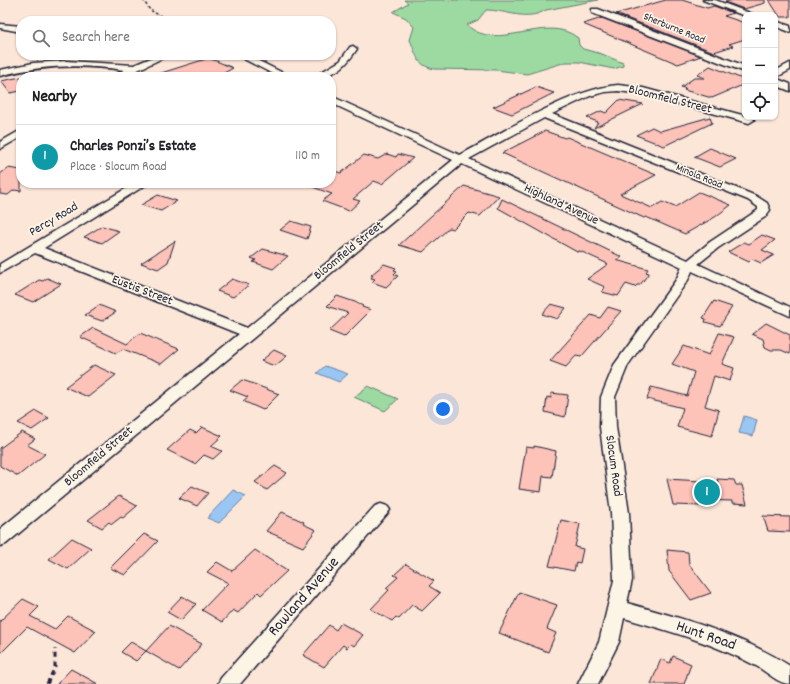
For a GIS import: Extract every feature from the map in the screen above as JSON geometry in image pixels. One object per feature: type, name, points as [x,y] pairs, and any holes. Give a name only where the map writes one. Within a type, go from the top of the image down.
[{"type":"street","points":[[707,0],[742,12]]},
{"type":"street","name":"Sherburne Road","points":[[595,11],[742,68]]},
{"type":"street","points":[[778,24],[790,29]]},
{"type":"street","points":[[0,26],[16,29]]},
{"type":"street","points":[[327,72],[343,63],[353,50]]},
{"type":"street","points":[[44,60],[44,65]]},
{"type":"street","points":[[126,72],[153,60]]},
{"type":"street","points":[[250,60],[276,72]]},
{"type":"street","points":[[0,73],[44,65],[85,63],[134,68]]},
{"type":"street","points":[[778,73],[790,66]]},
{"type":"street","points":[[778,82],[790,88]]},
{"type":"street","name":"Bloomfield Street","points":[[0,539],[462,158],[544,114],[587,94],[604,89],[629,88],[742,118]]},
{"type":"street","name":"Highland Avenue","points":[[336,101],[462,158],[790,312]]},
{"type":"street","name":"Minola Road","points":[[544,114],[752,198],[763,205],[764,210],[761,215],[714,245],[689,265]]},
{"type":"street","points":[[0,146],[16,136]]},
{"type":"street","name":"Percy Road","points":[[0,269],[135,188]]},
{"type":"street","name":"Eustis Street","points":[[34,248],[249,333]]},
{"type":"street","name":"Slocum Road","points":[[588,684],[610,642],[623,580],[620,513],[608,427],[608,397],[621,365],[682,280],[689,265]]},
{"type":"street","name":"Rowland Avenue","points":[[228,684],[381,510]]},
{"type":"street","name":"Hunt Road","points":[[617,608],[724,640],[768,661],[790,676]]},
{"type":"path","points":[[143,0],[150,10],[160,16]]},
{"type":"path","points":[[47,684],[55,667],[55,649]]},
{"type":"green space","points":[[404,0],[598,0],[546,10],[531,15],[486,10],[478,20],[467,25],[479,33],[492,36],[551,29],[565,31],[578,38],[579,45],[583,49],[602,54],[623,63],[623,66],[614,69],[579,62],[566,62],[527,74],[496,70],[434,69],[424,65],[418,59],[410,40],[414,27],[406,18],[393,12],[408,3]]},
{"type":"green space","points":[[368,386],[398,399],[385,411],[354,397]]},
{"type":"water","points":[[325,366],[348,374],[339,382],[317,373]]},
{"type":"water","points":[[744,416],[757,420],[753,436],[739,433]]},
{"type":"water","points":[[233,490],[246,496],[219,523],[207,518]]},
{"type":"building","points":[[666,0],[682,0],[707,8],[714,6],[733,13],[724,16],[742,22],[742,40],[729,44],[733,46],[714,52],[616,14]]},
{"type":"building","points":[[733,0],[765,0],[765,3],[744,9],[725,2]]},
{"type":"building","points":[[769,0],[790,0],[790,17],[780,17]]},
{"type":"building","points":[[602,18],[701,56],[678,64],[583,24]]},
{"type":"building","points":[[203,60],[214,60],[233,68],[226,72],[164,72]]},
{"type":"building","points":[[710,66],[742,79],[742,85],[712,98],[684,90],[686,89],[681,87],[694,78],[705,78],[697,75]]},
{"type":"building","points":[[16,78],[16,92],[10,93],[1,81]]},
{"type":"building","points":[[536,87],[554,93],[512,114],[493,107]]},
{"type":"building","points":[[619,100],[643,104],[594,128],[598,122],[587,118],[601,111],[606,113]]},
{"type":"building","points":[[710,117],[712,123],[664,146],[636,135],[652,127],[660,131]]},
{"type":"building","points":[[545,131],[565,138],[567,137],[656,175],[620,194],[652,208],[662,202],[675,207],[699,192],[731,205],[715,217],[685,234],[646,217],[644,218],[502,153]]},
{"type":"building","points":[[710,148],[736,159],[720,167],[694,157]]},
{"type":"building","points":[[387,154],[396,157],[398,154],[413,158],[382,184],[374,181],[353,199],[360,201],[349,211],[322,201],[332,194],[315,188],[336,188],[336,172],[341,173],[364,155],[378,159]]},
{"type":"building","points":[[8,168],[16,169],[16,188],[21,188],[21,191],[14,190],[8,195],[0,194],[0,174]]},
{"type":"building","points":[[464,186],[499,196],[480,216],[469,213],[453,229],[449,228],[423,252],[399,245]]},
{"type":"building","points":[[158,195],[177,201],[161,211],[141,205]]},
{"type":"building","points":[[502,199],[622,257],[616,260],[648,269],[646,272],[649,273],[640,285],[635,287],[626,284],[618,296],[602,292],[605,287],[587,279],[608,264],[580,251],[577,252],[498,208]]},
{"type":"building","points":[[291,221],[311,227],[307,239],[280,230]]},
{"type":"building","points":[[102,226],[119,231],[102,243],[84,237]]},
{"type":"building","points":[[762,235],[775,240],[762,250],[774,255],[761,263],[752,259],[749,262],[728,252],[744,242],[749,244]]},
{"type":"building","points":[[175,241],[168,262],[158,269],[141,263]]},
{"type":"building","points":[[263,249],[288,256],[273,269],[253,262],[256,260],[251,258]]},
{"type":"building","points":[[384,264],[396,268],[394,270],[397,271],[394,274],[398,276],[386,287],[372,282],[375,279],[371,278],[373,275],[371,275]]},
{"type":"building","points":[[47,278],[61,284],[33,302],[15,295],[39,280],[43,281]]},
{"type":"building","points":[[232,279],[249,285],[233,297],[217,291]]},
{"type":"building","points":[[337,296],[355,302],[363,306],[362,307],[371,310],[344,337],[329,331],[348,313],[327,306]]},
{"type":"building","points":[[714,301],[732,307],[720,326],[705,322],[706,319],[703,318]]},
{"type":"building","points":[[551,304],[566,308],[557,319],[542,314]]},
{"type":"building","points":[[99,305],[116,312],[102,321],[85,315]]},
{"type":"building","points":[[608,307],[621,311],[581,357],[576,356],[566,367],[550,361],[591,315],[600,318]]},
{"type":"building","points":[[766,323],[790,335],[790,354],[781,350],[771,350],[765,347],[763,339],[752,334]]},
{"type":"building","points":[[93,328],[127,344],[140,333],[179,349],[161,364],[123,349],[116,353],[80,337]]},
{"type":"building","points":[[719,333],[734,337],[722,364],[734,368],[730,381],[714,376],[705,406],[719,410],[712,436],[677,427],[683,408],[647,399],[651,387],[687,396],[694,372],[672,364],[684,346],[709,355]]},
{"type":"building","points":[[274,350],[287,356],[275,366],[261,361]]},
{"type":"building","points":[[94,365],[116,375],[88,397],[65,387]]},
{"type":"building","points":[[242,380],[279,394],[263,410],[243,401],[248,397],[230,390]]},
{"type":"building","points":[[551,393],[568,395],[565,417],[545,412],[547,397],[551,398]]},
{"type":"building","points":[[36,411],[49,418],[32,430],[18,423]]},
{"type":"building","points":[[202,427],[222,436],[211,446],[222,451],[213,459],[204,455],[195,464],[167,450],[190,430],[196,433]]},
{"type":"building","points":[[22,432],[35,439],[27,445],[45,454],[18,476],[0,466],[0,448]]},
{"type":"building","points":[[534,446],[556,451],[552,477],[543,476],[541,492],[519,489],[526,447],[534,448]]},
{"type":"building","points":[[275,466],[287,473],[267,490],[255,482]]},
{"type":"building","points":[[667,479],[718,482],[717,479],[734,480],[736,485],[742,485],[747,504],[732,503],[732,501],[701,500],[702,506],[673,505]]},
{"type":"building","points":[[192,486],[208,493],[197,506],[179,498]]},
{"type":"building","points":[[119,496],[137,506],[123,518],[121,517],[112,524],[109,522],[102,528],[88,520]]},
{"type":"building","points":[[282,512],[304,522],[303,524],[316,530],[303,547],[266,531]]},
{"type":"building","points":[[763,516],[790,517],[790,532],[768,531]]},
{"type":"building","points":[[561,520],[580,524],[575,547],[583,549],[580,563],[576,562],[574,571],[549,566]]},
{"type":"building","points":[[144,534],[158,541],[125,575],[110,568]]},
{"type":"building","points":[[72,538],[91,548],[68,569],[49,559]]},
{"type":"building","points":[[255,550],[287,571],[261,595],[258,592],[238,613],[233,610],[222,622],[202,610],[228,583],[207,572],[217,562],[232,571]]},
{"type":"building","points":[[667,550],[688,552],[689,564],[711,593],[691,600],[669,571]]},
{"type":"building","points":[[406,564],[434,581],[429,586],[440,593],[422,611],[412,605],[399,619],[396,617],[392,621],[371,609],[389,590],[386,588],[398,577],[394,575]]},
{"type":"building","points":[[519,592],[557,605],[547,629],[556,633],[548,652],[499,633]]},
{"type":"building","points":[[182,596],[196,604],[181,620],[167,612]]},
{"type":"building","points":[[23,599],[39,607],[30,616],[55,629],[68,616],[96,631],[75,653],[27,627],[0,654],[0,621]]},
{"type":"building","points":[[341,623],[363,635],[354,646],[351,644],[347,648],[343,645],[324,667],[303,655],[329,625],[336,630]]},
{"type":"building","points":[[169,626],[202,644],[179,670],[146,651]]},
{"type":"building","points":[[131,642],[146,651],[136,661],[121,652]]},
{"type":"building","points":[[673,656],[691,664],[684,684],[651,684],[661,659],[670,663]]},
{"type":"building","points":[[71,669],[98,684],[57,684]]},
{"type":"place","name":"Charles Ponzi’s Estate","points":[[707,492]]}]
